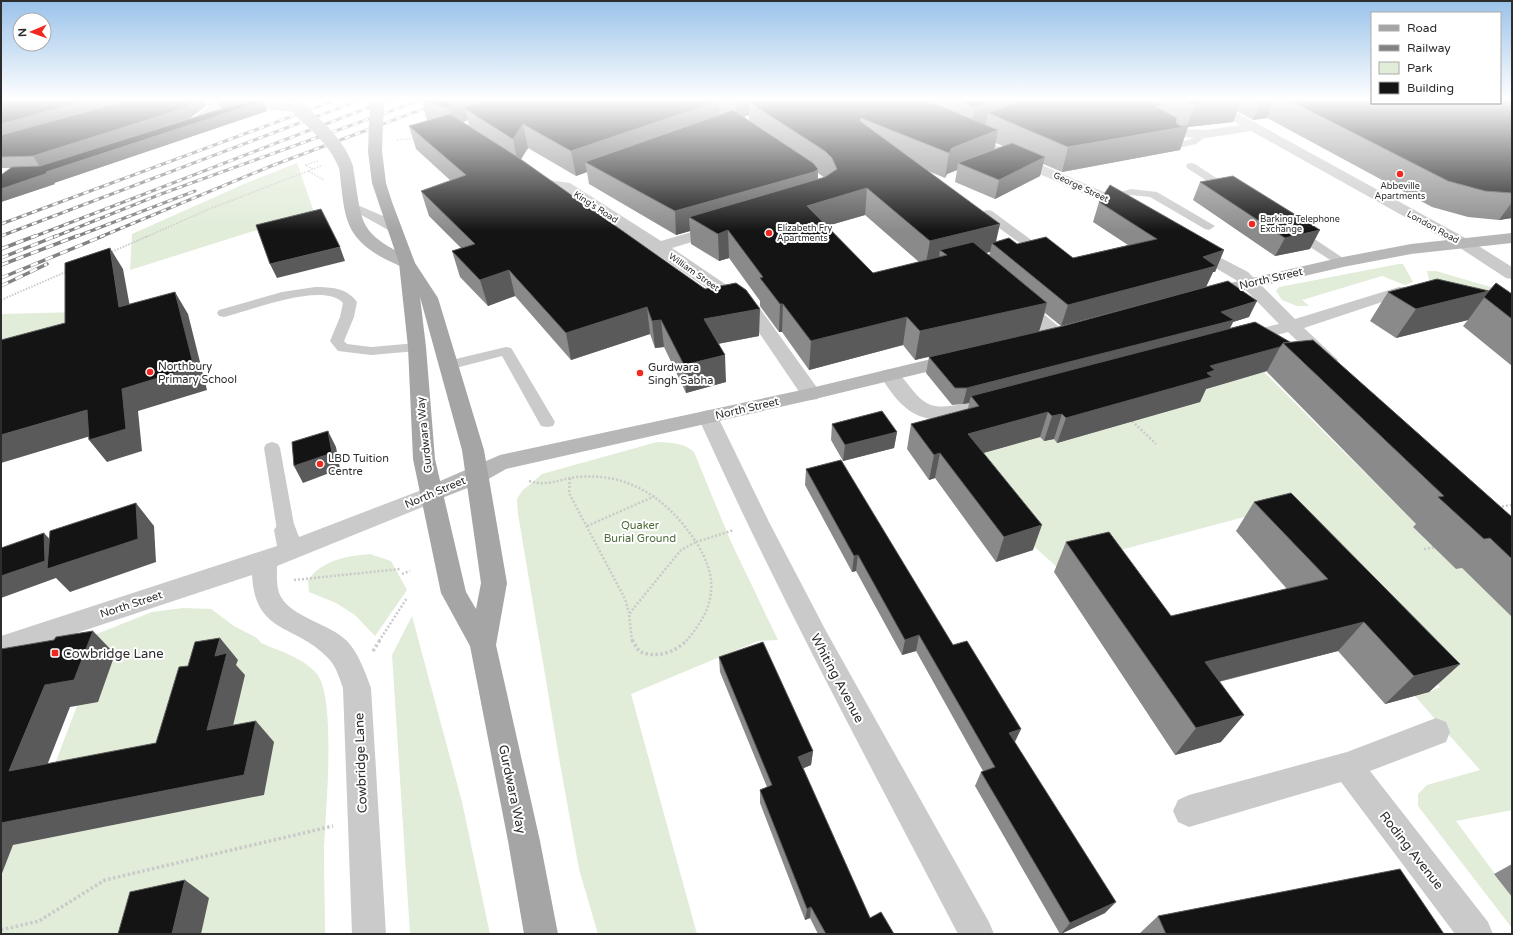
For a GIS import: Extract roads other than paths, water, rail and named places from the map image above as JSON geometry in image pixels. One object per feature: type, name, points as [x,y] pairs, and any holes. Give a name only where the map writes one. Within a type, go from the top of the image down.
[{"type":"main road","name":"Gurdwara Way","points":[[375,144],[379,183],[407,263],[429,298],[473,450],[494,583],[483,645]]},
{"type":"main road","name":"Gurdwara Way","points":[[407,263],[417,346],[422,436],[432,494],[454,593],[483,645],[524,841],[541,934]]},
{"type":"street","points":[[335,144],[344,160],[346,167],[353,207],[359,230],[366,238],[387,253],[407,263]]},
{"type":"street","name":"George Street","points":[[983,144],[1106,198],[1140,218]]},
{"type":"street","name":"London Road","points":[[1283,144],[1463,244],[1512,274]]},
{"type":"street","points":[[994,161],[1009,155]]},
{"type":"street","points":[[518,171],[546,184],[565,186]]},
{"type":"street","name":"King's Road","points":[[565,186],[580,181]]},
{"type":"street","name":"King's Road","points":[[565,186],[659,247]]},
{"type":"street","name":"William Street","points":[[659,247],[735,224]]},
{"type":"street","name":"North Street","points":[[1187,300],[1248,283],[1411,249],[1512,238]]},
{"type":"street","points":[[1181,242],[1242,276],[1291,326],[1344,374]]},
{"type":"street","name":"William Street","points":[[659,247],[753,311],[811,394]]},
{"type":"street","points":[[1006,292],[1065,333],[1034,340]]},
{"type":"street","points":[[1225,343],[1291,326],[1399,292],[1436,295]]},
{"type":"street","name":"North Street","points":[[1,647],[264,561],[288,540],[432,494],[477,475],[500,462],[811,394],[973,355]]},
{"type":"street","points":[[888,375],[914,404],[936,413],[963,413],[1001,403]]},
{"type":"street","name":"Whiting Avenue","points":[[708,417],[757,522],[816,639],[977,934]]},
{"type":"street","name":"Cowbridge Lane","points":[[264,561],[266,590],[272,604],[287,617],[334,646],[348,663],[357,688],[362,820],[369,934]]},
{"type":"street","points":[[1189,811],[1347,766],[1436,732]]},
{"type":"street","name":"Roding Avenue","points":[[1347,766],[1476,934]]},
{"type":"lane","points":[[1173,146],[1184,144]]},
{"type":"lane","points":[[1191,166],[1243,199]]},
{"type":"lane","points":[[1106,198],[1131,192],[1153,194],[1209,226]]},
{"type":"lane","points":[[353,207],[387,222],[394,228]]},
{"type":"lane","points":[[988,214],[1030,245],[1001,254]]},
{"type":"lane","points":[[1282,223],[1343,262]]},
{"type":"lane","points":[[224,313],[283,296],[322,291],[342,294],[350,302],[350,312],[343,324],[338,341],[343,348],[371,351],[417,346]]},
{"type":"lane","points":[[448,365],[506,351],[547,422]]},
{"type":"lane","points":[[272,448],[288,540]]},
{"type":"railway","points":[[1,224],[218,144]]},
{"type":"railway","points":[[1,236],[245,144]]},
{"type":"railway","points":[[33,237],[275,144]]},
{"type":"railway","points":[[54,237],[161,194],[300,144]]},
{"type":"railway","points":[[100,237],[271,166],[331,144]]},
{"type":"railway","points":[[75,237],[195,191]]},
{"type":"railway","points":[[1,249],[35,236]]},
{"type":"railway","points":[[1,258],[56,236]]},
{"type":"railway","points":[[1,265],[77,236]]},
{"type":"railway","points":[[1,278],[103,236]]},
{"type":"railway","points":[[1,286],[47,264]]},
{"type":"place","name":"Abbeville Apartments","points":[[1400,174]]},
{"type":"place","name":"Barking Telephone Exchange","points":[[1252,224]]},
{"type":"place","name":"Elizabeth Fry Apartments","points":[[769,233]]},
{"type":"place","name":"Northbury Primary School","points":[[150,372]]},
{"type":"place","name":"Gurdwara Singh Sabha","points":[[640,373]]},
{"type":"place","name":"LBD Tuition Centre","points":[[320,464]]},
{"type":"place","name":"Cowbridge Lane","points":[[55,653]]},
{"type":"park label","name":"Quaker Burial Ground","points":[[640,531]]}]
